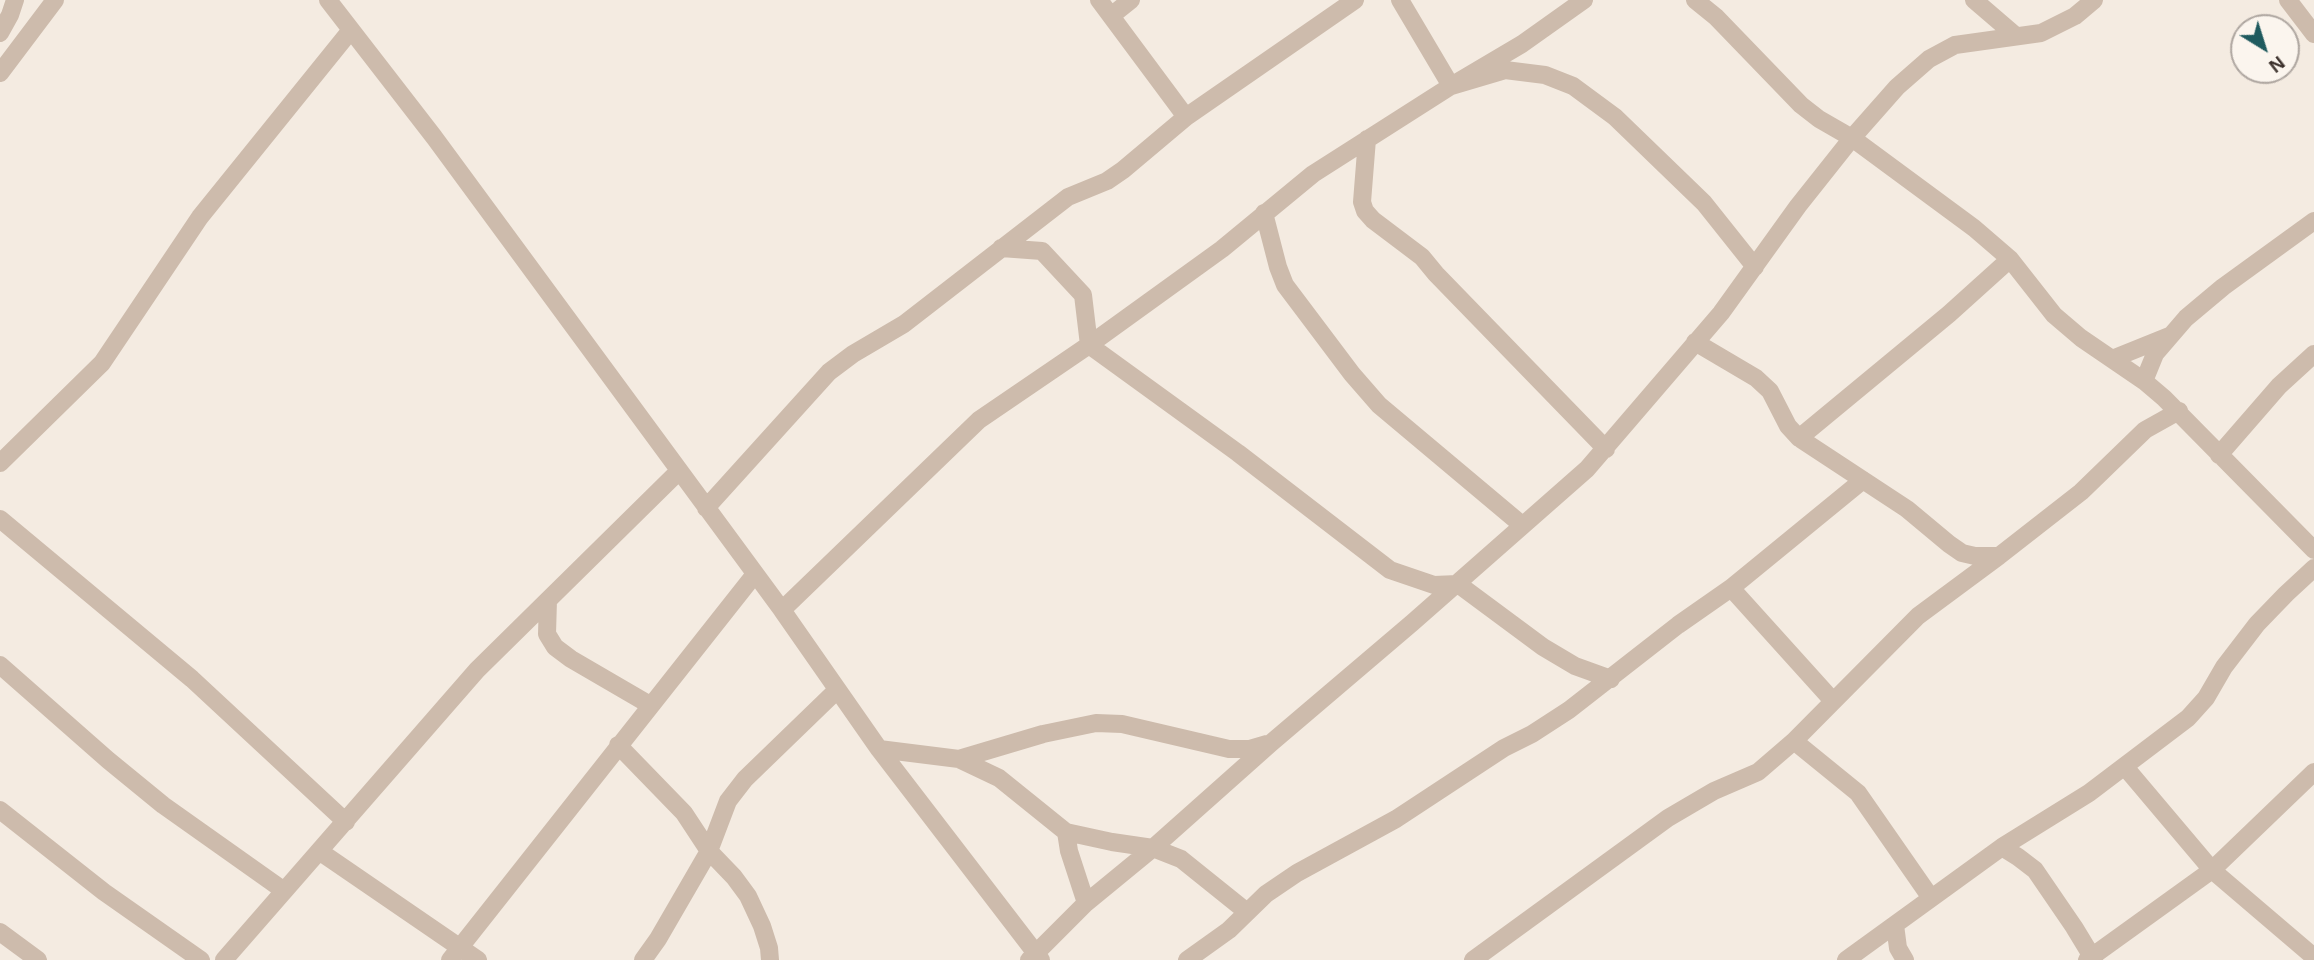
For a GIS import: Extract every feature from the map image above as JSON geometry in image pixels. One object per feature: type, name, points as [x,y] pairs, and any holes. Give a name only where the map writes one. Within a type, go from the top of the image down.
[{"type":"street","points":[[0,33],[15,0]]},
{"type":"street","points":[[0,72],[55,0]]},
{"type":"street","points":[[328,0],[434,137],[782,610],[879,749],[1035,958],[1086,903],[1458,584],[1587,469],[1721,313],[1798,206],[1897,87],[1929,59],[1955,46],[2041,33],[2075,16],[2094,0]]},
{"type":"street","points":[[1099,0],[1186,117]]},
{"type":"street","points":[[1111,16],[1131,0]]},
{"type":"street","points":[[706,508],[829,372],[853,354],[904,324],[1068,197],[1107,181],[1186,117],[1355,0]]},
{"type":"street","points":[[1400,0],[1451,86]]},
{"type":"street","points":[[782,610],[979,421],[1222,249],[1313,174],[1522,44],[1584,0]]},
{"type":"street","points":[[1695,0],[1716,17],[1801,105],[1852,138],[1974,228],[2010,259],[2054,315],[2081,338],[2144,381],[2179,411],[2314,550]]},
{"type":"street","points":[[1975,0],[2016,36]]},
{"type":"street","points":[[2288,0],[2312,28]]},
{"type":"street","points":[[0,463],[103,363],[200,217],[351,30]]},
{"type":"street","points":[[1451,86],[1505,70],[1545,75],[1573,86],[1615,117],[1704,203],[1755,267]]},
{"type":"street","points":[[1367,139],[1362,202],[1365,211],[1422,257],[1606,449]]},
{"type":"street","points":[[1264,213],[1285,285],[1352,374],[1379,405],[1522,525]]},
{"type":"street","points":[[2144,381],[2155,354],[2186,318],[2223,287],[2314,222]]},
{"type":"street","points":[[1001,248],[1042,251],[1083,295],[1089,345],[1238,453],[1390,570],[1434,585],[1458,584],[1543,647],[1576,666],[1611,679]]},
{"type":"street","points":[[1799,438],[1949,314],[2010,259]]},
{"type":"street","points":[[2112,359],[2172,335]]},
{"type":"street","points":[[1695,342],[1756,378],[1770,391],[1788,426],[1799,438],[1907,509],[1962,553],[1999,556]]},
{"type":"street","points":[[2219,455],[2280,386],[2314,354]]},
{"type":"street","points":[[1474,960],[1668,818],[1714,791],[1758,772],[1794,741],[1918,616],[2081,492],[2145,430],[2179,411]]},
{"type":"street","points":[[224,960],[477,670],[679,471]]},
{"type":"street","points":[[1187,960],[1229,930],[1266,894],[1297,873],[1395,819],[1476,765],[1569,710],[1678,625],[1731,588],[1863,480]]},
{"type":"street","points":[[0,519],[192,679],[346,822]]},
{"type":"street","points":[[1846,960],[2003,848],[2089,793],[2188,718],[2206,698],[2224,667],[2257,624],[2314,568]]},
{"type":"street","points":[[455,953],[755,574]]},
{"type":"street","points":[[1731,588],[1833,701]]},
{"type":"street","points":[[548,600],[547,634],[555,647],[650,705]]},
{"type":"street","points":[[0,665],[108,761],[163,805],[283,890]]},
{"type":"street","points":[[643,960],[709,851],[728,801],[746,779],[837,690]]},
{"type":"street","points":[[959,759],[1043,734],[1096,723],[1122,724],[1229,749],[1250,749],[1271,743]]},
{"type":"street","points":[[1794,741],[1858,793],[1931,898]]},
{"type":"street","points":[[618,745],[684,813],[709,851],[748,896],[762,926],[770,960]]},
{"type":"street","points":[[879,749],[959,759],[999,778],[1066,832],[1153,848],[1188,864],[1247,912]]},
{"type":"street","points":[[2125,767],[2213,870],[2314,957]]},
{"type":"street","points":[[2003,848],[2035,870],[2091,959],[2213,870],[2314,772]]},
{"type":"street","points":[[0,810],[104,892],[201,960]]},
{"type":"street","points":[[1066,832],[1069,851],[1086,903]]},
{"type":"street","points":[[319,851],[455,953],[478,960]]},
{"type":"street","points":[[1895,925],[1898,948],[1905,960]]},
{"type":"street","points":[[0,932],[38,960]]}]
